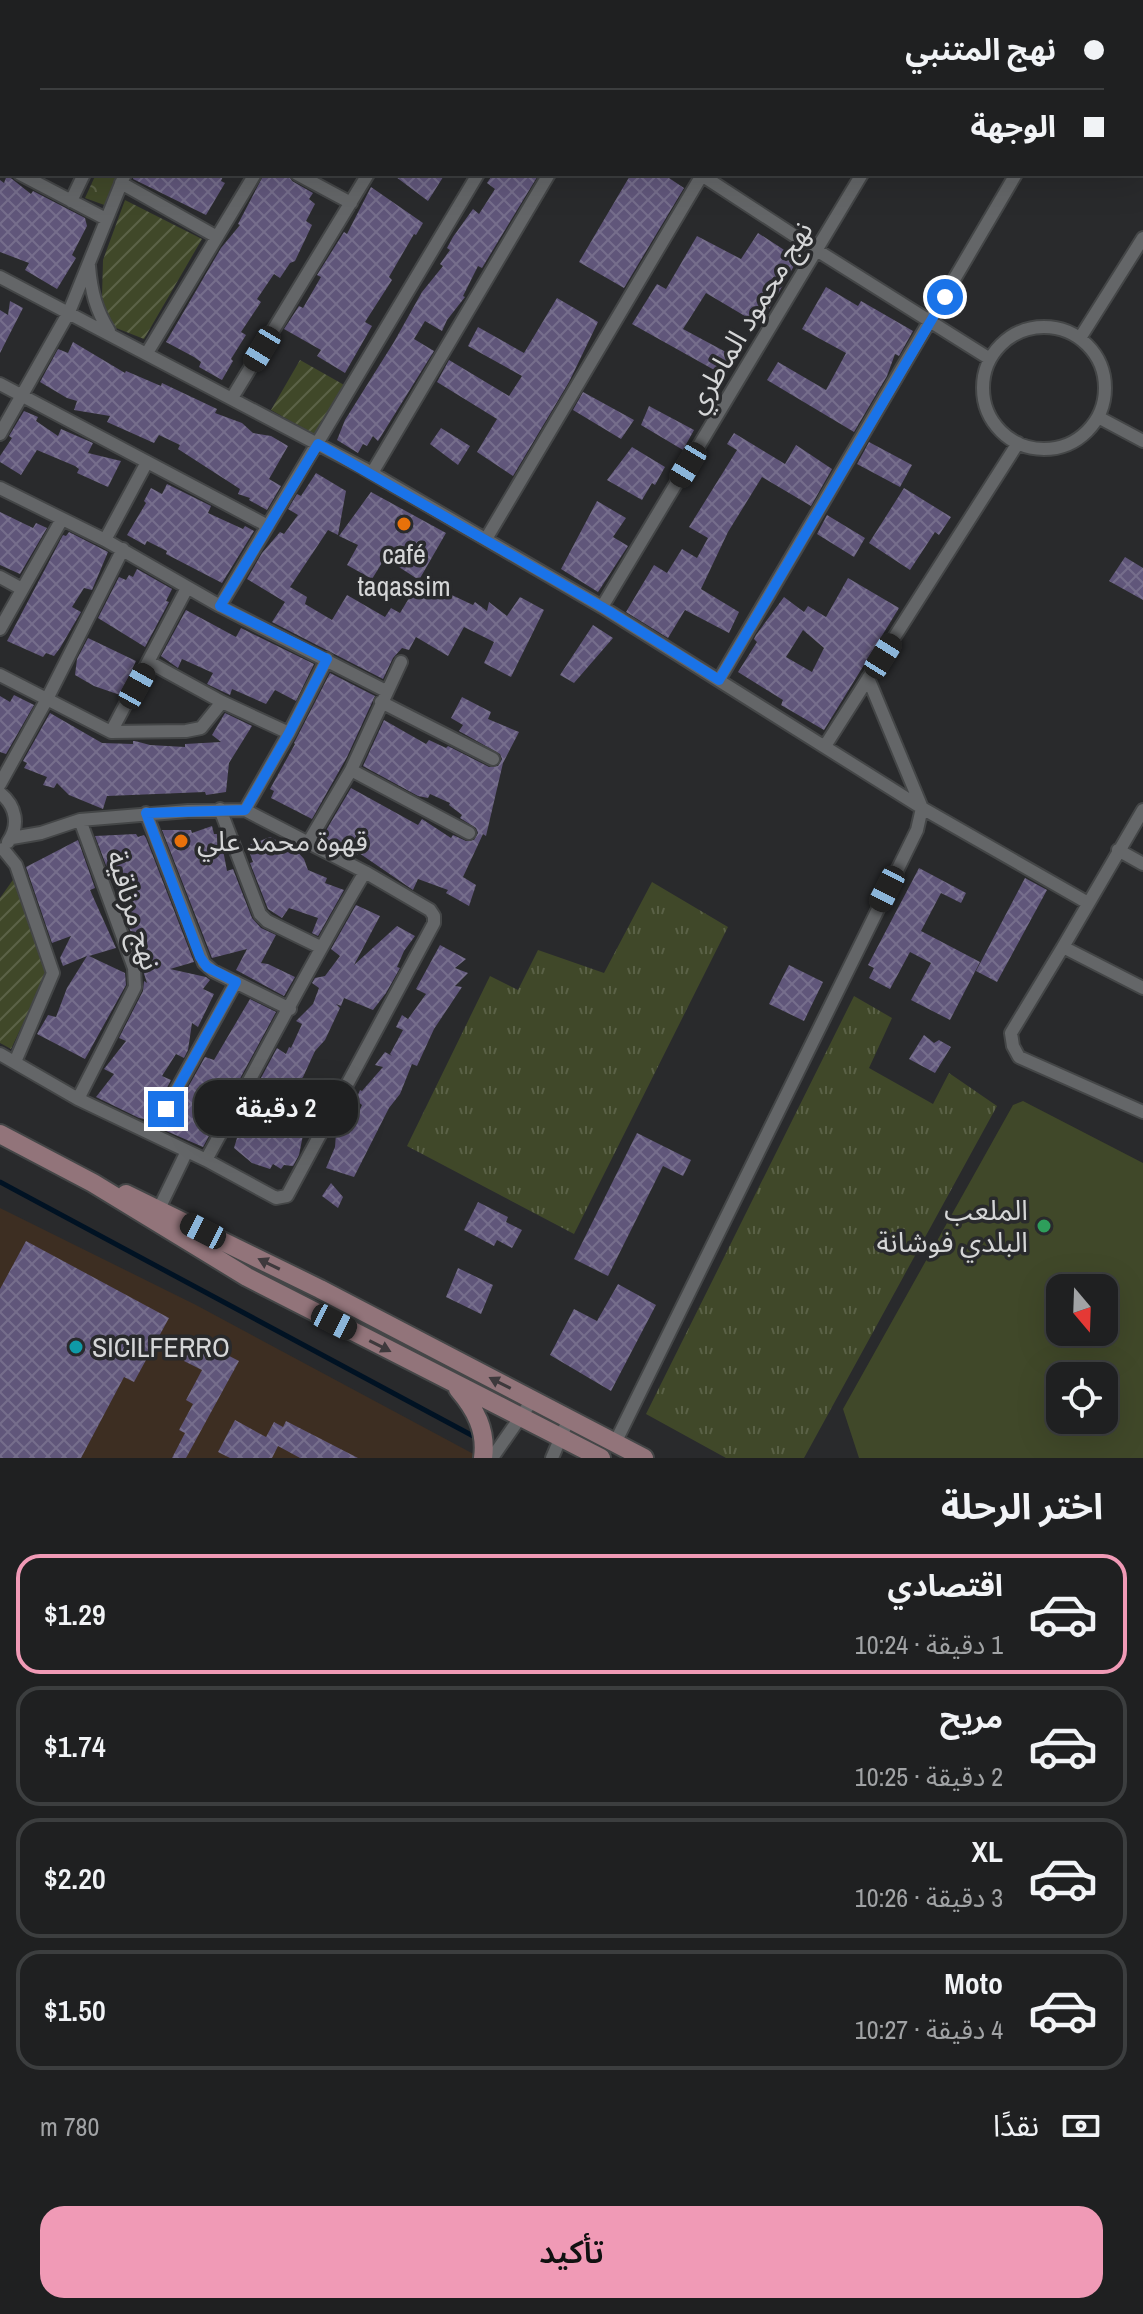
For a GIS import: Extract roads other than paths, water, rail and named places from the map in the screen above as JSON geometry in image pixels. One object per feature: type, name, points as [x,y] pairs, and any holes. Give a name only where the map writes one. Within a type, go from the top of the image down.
[{"type":"street","points":[[24,176],[106,219]]},
{"type":"street","points":[[71,201],[83,176]]},
{"type":"street","points":[[147,353],[254,176]]},
{"type":"street","points":[[301,176],[351,203]]},
{"type":"street","points":[[232,398],[367,176]]},
{"type":"street","points":[[220,606],[477,176]]},
{"type":"street","points":[[372,473],[548,176]]},
{"type":"street","points":[[486,539],[700,176]]},
{"type":"street","points":[[704,176],[990,359]]},
{"type":"street","name":"نهج محمود الماطري","points":[[602,607],[861,176]]},
{"type":"street","points":[[719,680],[1015,176]]},
{"type":"street","points":[[0,434],[69,312],[123,179],[217,237]]},
{"type":"street","points":[[1080,338],[1143,238]]},
{"type":"street","points":[[89,262],[91,290],[99,315],[111,334]]},
{"type":"street","points":[[0,277],[372,473],[602,607],[922,808],[1088,903]]},
{"type":"street","points":[[1031,328],[1056,328],[1080,338],[1091,349],[1103,370],[1105,394],[1098,417],[1081,436],[1059,447],[1042,449],[1018,443],[998,428],[986,407],[983,382],[990,359],[1007,339],[1031,328]]},
{"type":"street","points":[[0,384],[268,526]]},
{"type":"street","points":[[1098,417],[1143,441]]},
{"type":"street","points":[[825,746],[1018,443]]},
{"type":"street","points":[[105,540],[147,462]]},
{"type":"street","points":[[0,488],[123,549],[220,606],[327,659],[383,696],[493,759]]},
{"type":"street","points":[[0,629],[62,519]]},
{"type":"street","points":[[0,784],[123,549]]},
{"type":"street","points":[[0,577],[22,589]]},
{"type":"street","points":[[111,732],[187,588]]},
{"type":"street","points":[[245,810],[327,659]]},
{"type":"street","points":[[149,662],[222,702],[289,733]]},
{"type":"street","points":[[308,843],[351,770],[401,662]]},
{"type":"street","points":[[0,675],[111,732],[201,728],[222,702]]},
{"type":"street","points":[[615,1443],[917,830],[922,808],[868,678]]},
{"type":"street","points":[[351,770],[469,833]]},
{"type":"street","points":[[0,793],[14,811],[16,824],[12,838],[2,849],[16,865],[53,973],[15,1062]]},
{"type":"street","points":[[220,809],[260,914],[267,921],[320,947]]},
{"type":"street","points":[[0,1054],[78,1099],[206,1160],[276,1198],[287,1196],[434,923],[430,910],[365,872],[245,810],[146,813],[80,820],[41,833],[12,838]]},
{"type":"street","points":[[1143,810],[1011,1033],[1019,1057],[1143,1112]]},
{"type":"street","points":[[146,813],[200,957],[207,967],[290,1009]]},
{"type":"street","name":"نهج مرناقية","points":[[78,1099],[135,987],[134,968],[80,820]]},
{"type":"street","points":[[1118,850],[1143,864]]},
{"type":"street","points":[[206,1160],[290,1009],[320,947],[365,872]]},
{"type":"street","points":[[1063,947],[1143,988]]},
{"type":"street","points":[[152,1134],[236,982]]},
{"type":"street","points":[[0,1134],[156,1215],[533,1399],[601,1458]]},
{"type":"street","points":[[156,1215],[187,1151]]},
{"type":"street","points":[[156,1215],[247,1277],[454,1383],[521,1416],[615,1443],[644,1458]]},
{"type":"street","points":[[454,1383],[480,1421],[484,1437],[483,1458]]},
{"type":"street","points":[[492,1458],[533,1399]]},
{"type":"street","points":[[552,1458],[565,1427]]},
{"type":"waterway","points":[[0,1182],[475,1437]]},
{"type":"place","name":"café taqassim","points":[[404,524]]},
{"type":"place","name":"قهوة محمد علي","points":[[181,841]]},
{"type":"place","name":"الملعب البلدي فوشانة","points":[[1044,1226]]},
{"type":"place","name":"SICILFERRO","points":[[76,1347]]}]
